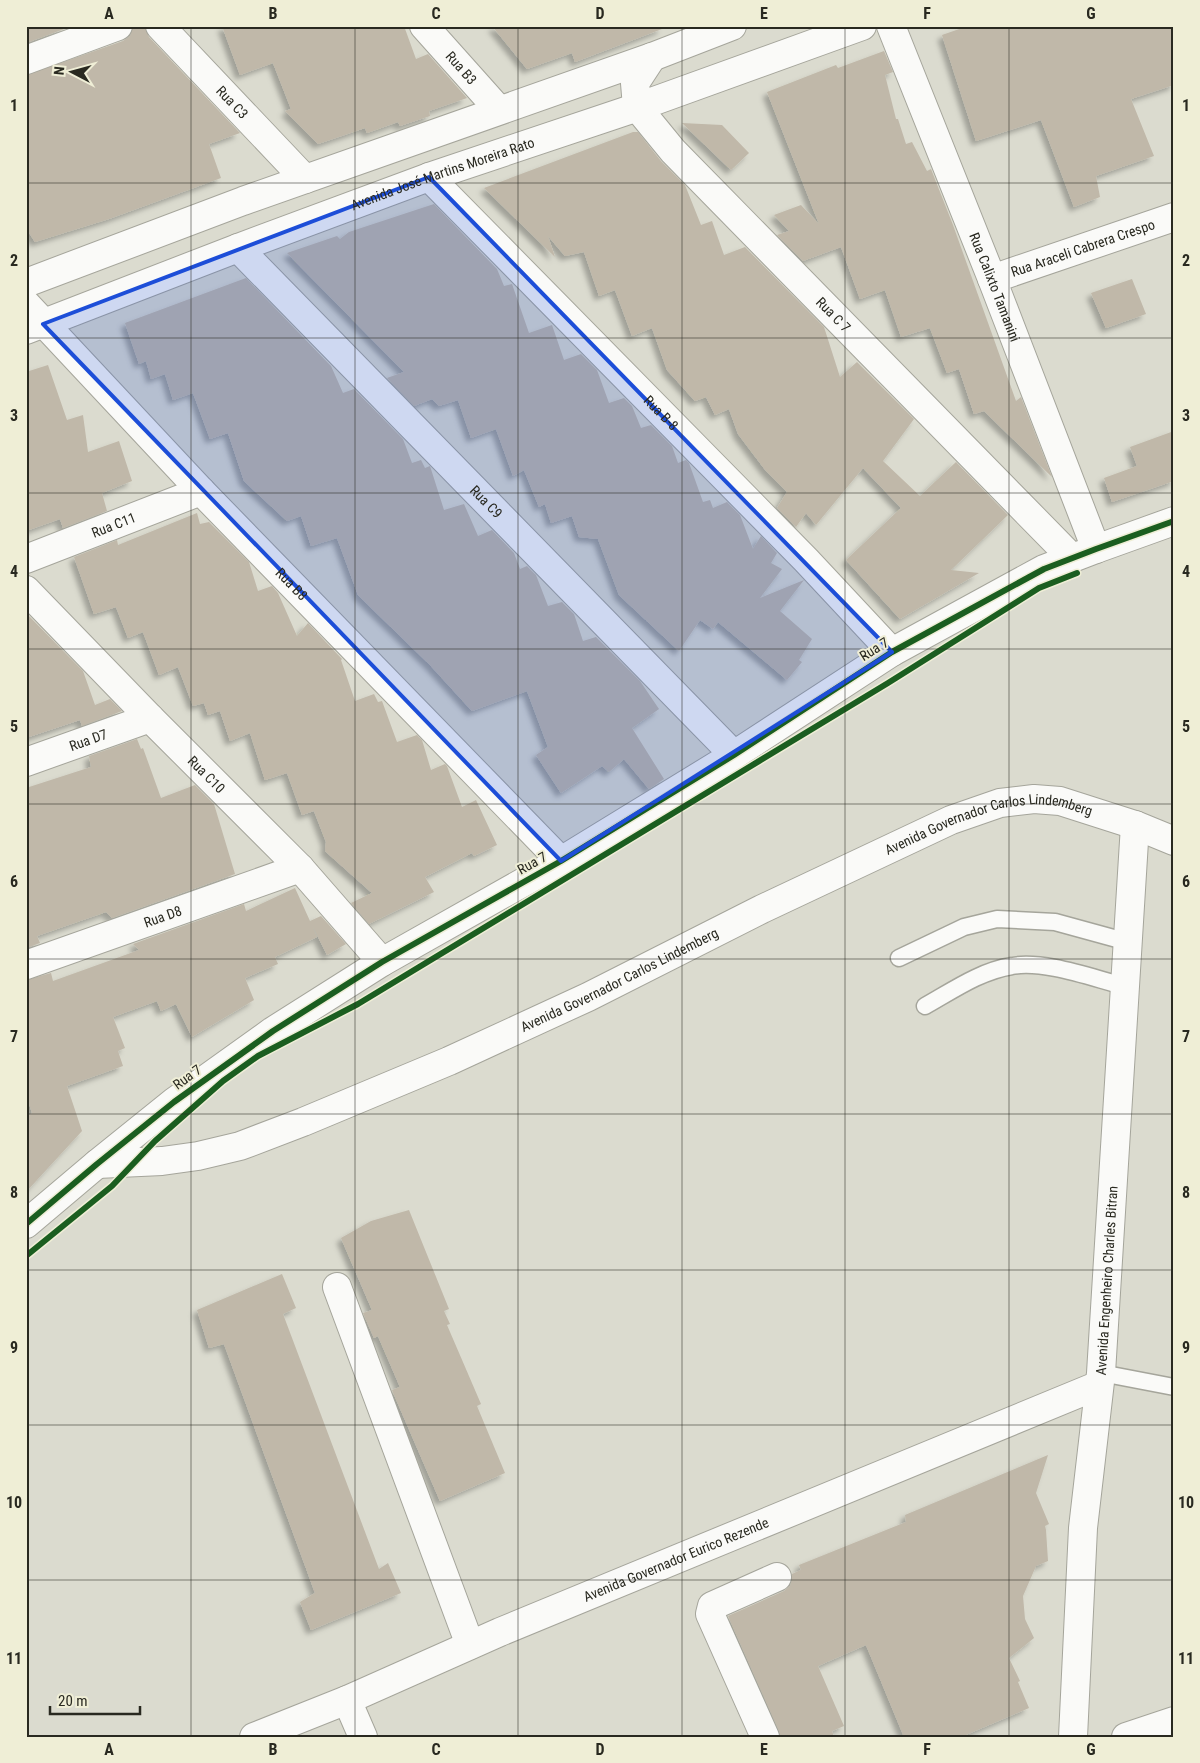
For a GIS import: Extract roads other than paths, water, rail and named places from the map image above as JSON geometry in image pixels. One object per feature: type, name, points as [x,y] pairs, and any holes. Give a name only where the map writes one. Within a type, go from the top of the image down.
[{"type":"street","points":[[26,60],[118,26]]},
{"type":"street","name":"Rua C3","points":[[160,26],[305,179]]},
{"type":"street","name":"Rua B3","points":[[424,26],[499,110]]},
{"type":"street","points":[[26,283],[305,179],[652,57],[732,26]]},
{"type":"street","name":"Avenida José Martins Moreira Rato","points":[[32,319],[238,248],[429,177],[637,107],[862,26]]},
{"type":"street","name":"Rua Calixto Tamanini","points":[[892,26],[992,279],[1084,553]]},
{"type":"street","points":[[637,107],[635,83],[652,57]]},
{"type":"street","name":"Rua C 7","points":[[637,107],[673,151],[1084,553]]},
{"type":"street","name":"Rua B-8","points":[[429,177],[806,560],[892,652]]},
{"type":"street","name":"Rua Araceli Cabrera Crespo","points":[[992,279],[1174,217]]},
{"type":"street","name":"Rua C9","points":[[238,248],[734,755]]},
{"type":"street","name":"Rua B8","points":[[32,319],[561,861]]},
{"type":"street","name":"Rua C11","points":[[26,559],[201,491]]},
{"type":"street","name":"Rua 7","points":[[26,1224],[96,1164],[174,1102],[273,1031],[382,962],[561,861],[734,755],[892,652],[1044,569],[1174,521]]},
{"type":"street","name":"Rua C10","points":[[26,590],[150,718],[300,868],[382,962]]},
{"type":"street","name":"Rua D7","points":[[26,762],[150,718]]},
{"type":"street","name":"Avenida Governador Carlos Lindemberg","points":[[96,1164],[162,1161],[198,1156],[240,1146],[303,1122],[449,1061],[588,997],[762,909],[950,820],[1000,803],[1034,799],[1060,801],[1135,825],[1174,841]]},
{"type":"street","name":"Avenida Engenheiro Charles Bitran","points":[[1073,1737],[1083,1528],[1100,1379],[1135,825]]},
{"type":"street","name":"Rua D8","points":[[26,966],[300,868]]},
{"type":"street","points":[[337,1287],[470,1645]]},
{"type":"street","name":"Avenida Governador Eurico Rezende","points":[[254,1737],[347,1700],[470,1645],[1100,1379]]},
{"type":"street","points":[[764,1737],[710,1614],[712,1606],[777,1578]]},
{"type":"street","points":[[347,1700],[363,1737]]},
{"type":"street","points":[[1126,1737],[1174,1721]]},
{"type":"lane","points":[[899,958],[964,927],[998,919],[1055,922],[1128,942]]},
{"type":"lane","points":[[925,1006],[978,976],[1012,966],[1045,966],[1124,986]]},
{"type":"lane","points":[[1100,1379],[1174,1387]]}]
